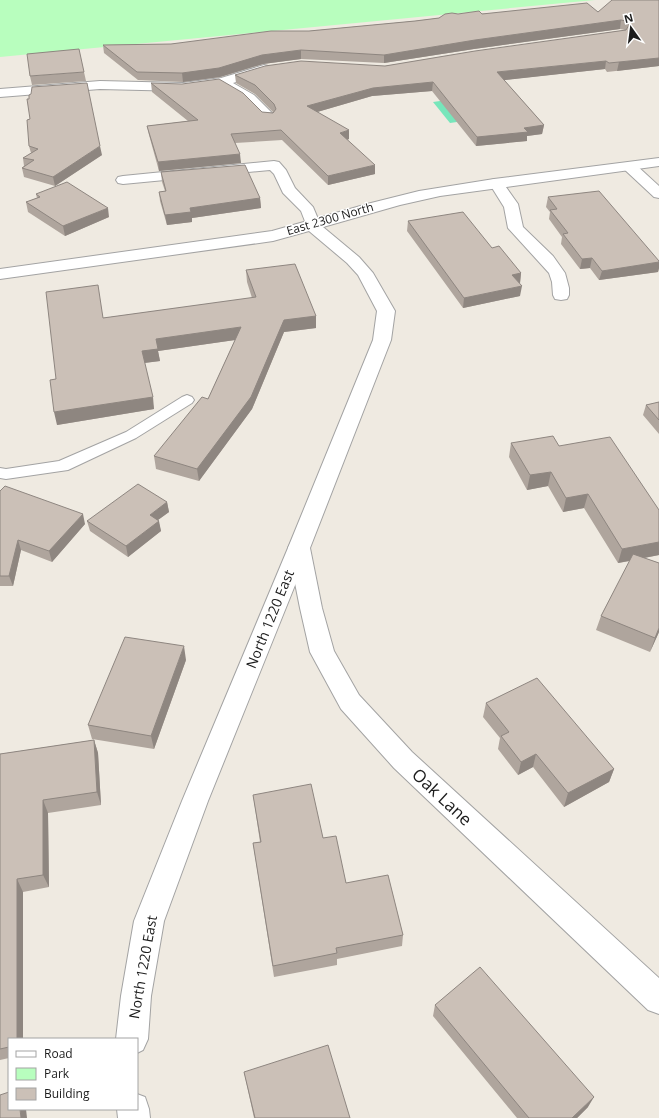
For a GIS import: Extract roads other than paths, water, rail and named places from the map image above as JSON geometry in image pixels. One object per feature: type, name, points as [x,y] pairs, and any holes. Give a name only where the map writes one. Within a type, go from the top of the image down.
[{"type":"street","points":[[0,93],[100,85],[183,86],[222,82],[258,70],[278,67]]},
{"type":"street","points":[[222,82],[249,98],[268,117]]},
{"type":"street","name":"East 2300 North","points":[[0,274],[272,236],[313,226],[391,202],[439,192],[496,183],[659,162]]},
{"type":"street","points":[[123,180],[274,165],[280,172],[288,190],[308,210],[313,226]]},
{"type":"street","points":[[630,166],[659,194]]},
{"type":"street","points":[[496,183],[510,204],[514,213],[515,226],[522,236],[555,270],[560,280],[561,295]]},
{"type":"street","name":"North 1220 East","points":[[132,1038],[136,996],[148,921],[382,340],[386,310],[374,287],[365,273],[353,260],[313,226]]},
{"type":"street","name":"Oak Lane","points":[[299,548],[311,608],[322,652],[350,702],[403,760],[659,999]]},
{"type":"lane","points":[[0,472],[6,474],[62,466],[131,435],[187,400]]}]
